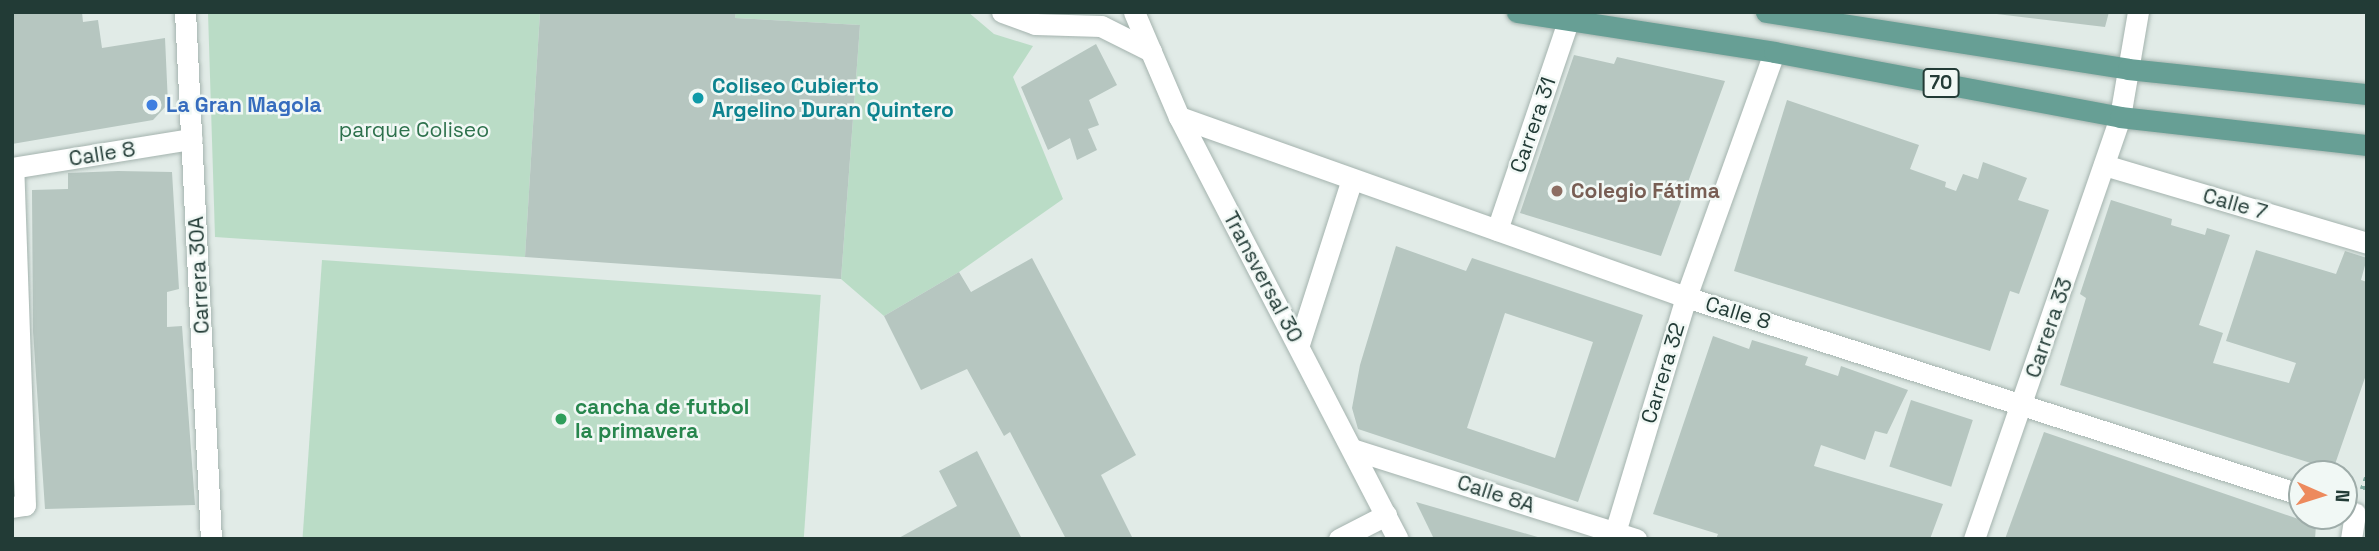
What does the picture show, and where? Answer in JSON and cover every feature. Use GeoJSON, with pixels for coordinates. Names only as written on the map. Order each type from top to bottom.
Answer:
{"type":"FeatureCollection","features":[{"type":"Feature","properties":{"kind":"main road","name":"70"},"geometry":{"type":"LineString","coordinates":[[1517,12],[1774,52],[2120,117],[2367,145]]}},
{"type":"Feature","properties":{"kind":"main road","name":"70"},"geometry":{"type":"LineString","coordinates":[[1766,12],[2128,69],[2367,94]]}},
{"type":"Feature","properties":{"kind":"street","name":"Carrera 30A"},"geometry":{"type":"LineString","coordinates":[[185,12],[211,539]]}},
{"type":"Feature","properties":{"kind":"street"},"geometry":{"type":"LineString","coordinates":[[1002,12],[1035,24],[1072,18],[1101,26],[1151,51]]}},
{"type":"Feature","properties":{"kind":"street","name":"Transversal 30"},"geometry":{"type":"LineString","coordinates":[[1135,12],[1179,117],[1355,450],[1398,539]]}},
{"type":"Feature","properties":{"kind":"street","name":"Carrera 33"},"geometry":{"type":"LineString","coordinates":[[1974,539],[2024,402],[2120,117],[2138,12]]}},
{"type":"Feature","properties":{"kind":"street","name":"Carrera 31"},"geometry":{"type":"LineString","coordinates":[[1497,230],[1568,21]]}},
{"type":"Feature","properties":{"kind":"street","name":"Carrera 32"},"geometry":{"type":"LineString","coordinates":[[1614,536],[1686,297],[1774,52]]}},
{"type":"Feature","properties":{"kind":"street","name":"Calle 8"},"geometry":{"type":"LineString","coordinates":[[1179,117],[1686,297],[2024,402],[2288,490]]}},
{"type":"Feature","properties":{"kind":"street","name":"Calle 8"},"geometry":{"type":"LineString","coordinates":[[12,168],[192,139]]}},
{"type":"Feature","properties":{"kind":"street","name":"Calle 7"},"geometry":{"type":"LineString","coordinates":[[2104,165],[2367,243]]}},
{"type":"Feature","properties":{"kind":"street"},"geometry":{"type":"LineString","coordinates":[[12,168],[18,506]]}},
{"type":"Feature","properties":{"kind":"street"},"geometry":{"type":"LineString","coordinates":[[1299,344],[1352,179]]}},
{"type":"Feature","properties":{"kind":"street","name":"Calle 8A"},"geometry":{"type":"LineString","coordinates":[[1355,450],[1614,536],[1636,539]]}},
{"type":"Feature","properties":{"kind":"street"},"geometry":{"type":"LineString","coordinates":[[1339,539],[1386,515]]}},
{"type":"Feature","properties":{"kind":"green space","name":"parque Coliseo"},"geometry":{"type":"Polygon","coordinates":[[[208,12],[540,12],[525,257],[215,237],[208,12]]]}},
{"type":"Feature","properties":{"kind":"green space"},"geometry":{"type":"Polygon","coordinates":[[[736,12],[968,12],[994,34],[1033,46],[1013,77],[1063,199],[959,272],[884,316],[841,279],[860,25],[735,18],[736,12]]]}},
{"type":"Feature","properties":{"kind":"green space","name":"cancha de futbol la primavera"},"geometry":{"type":"Polygon","coordinates":[[[322,260],[821,295],[804,539],[302,539],[322,260]]]}},
{"type":"Feature","properties":{"kind":"building"},"geometry":{"type":"Polygon","coordinates":[[[12,12],[82,12],[83,22],[98,20],[102,48],[165,38],[168,104],[153,120],[12,144],[12,12]]]}},
{"type":"Feature","properties":{"kind":"building"},"geometry":{"type":"Polygon","coordinates":[[[540,12],[736,12],[735,18],[860,25],[841,279],[525,257],[540,12]]]}},
{"type":"Feature","properties":{"kind":"building"},"geometry":{"type":"Polygon","coordinates":[[[1980,12],[2109,12],[2105,27],[1980,12]]]}},
{"type":"Feature","properties":{"kind":"building"},"geometry":{"type":"Polygon","coordinates":[[[1096,44],[1117,85],[1089,100],[1099,125],[1088,129],[1097,150],[1077,160],[1070,138],[1048,150],[1021,87],[1096,44]]]}},
{"type":"Feature","properties":{"kind":"building"},"geometry":{"type":"Polygon","coordinates":[[[1574,55],[1614,64],[1617,57],[1725,81],[1661,256],[1520,213],[1574,55]]]}},
{"type":"Feature","properties":{"kind":"building"},"geometry":{"type":"Polygon","coordinates":[[[1787,100],[1919,145],[1910,169],[1946,182],[1945,187],[1956,191],[1963,174],[1978,179],[1983,162],[2027,178],[2018,200],[2049,210],[2019,294],[2010,291],[1990,351],[1734,271],[1787,100]]]}},
{"type":"Feature","properties":{"kind":"building"},"geometry":{"type":"Polygon","coordinates":[[[172,172],[179,289],[167,292],[167,327],[182,326],[195,505],[45,509],[33,331],[32,190],[68,189],[68,173],[172,172]]]}},
{"type":"Feature","properties":{"kind":"building"},"geometry":{"type":"Polygon","coordinates":[[[2111,200],[2172,219],[2171,225],[2205,235],[2207,228],[2230,235],[2199,325],[2223,333],[2213,363],[2289,383],[2296,363],[2226,341],[2256,250],[2336,274],[2345,251],[2367,258],[2361,280],[2367,282],[2367,372],[2336,460],[2301,460],[2060,385],[2086,298],[2080,294],[2111,200]]]}},
{"type":"Feature","properties":{"kind":"building"},"geometry":{"type":"Polygon","coordinates":[[[1396,246],[1466,271],[1472,258],[1643,315],[1578,502],[1358,429],[1352,408],[1360,365],[1396,246]],[[1505,313],[1467,428],[1555,458],[1593,342],[1505,313]]]}},
{"type":"Feature","properties":{"kind":"building"},"geometry":{"type":"Polygon","coordinates":[[[1032,258],[1136,455],[1101,475],[1133,539],[1066,539],[1010,432],[1004,436],[967,369],[921,390],[884,316],[959,272],[971,292],[1032,258]]]}},
{"type":"Feature","properties":{"kind":"building"},"geometry":{"type":"Polygon","coordinates":[[[1713,336],[1749,349],[1752,340],[1808,357],[1805,365],[1838,376],[1841,366],[1908,390],[1887,434],[1875,431],[1865,460],[1821,445],[1814,466],[1943,504],[1930,539],[1716,539],[1718,534],[1653,514],[1713,336]]]}},
{"type":"Feature","properties":{"kind":"building"},"geometry":{"type":"Polygon","coordinates":[[[1911,400],[1973,420],[1951,487],[1889,467],[1911,400]]]}},
{"type":"Feature","properties":{"kind":"building"},"geometry":{"type":"Polygon","coordinates":[[[2044,432],[2288,515],[2288,530],[2316,530],[2315,539],[2005,539],[2044,432]]]}},
{"type":"Feature","properties":{"kind":"building"},"geometry":{"type":"Polygon","coordinates":[[[977,451],[1022,539],[897,539],[957,506],[939,471],[977,451]]]}},
{"type":"Feature","properties":{"kind":"building"},"geometry":{"type":"Polygon","coordinates":[[[1416,502],[1541,538],[1541,539],[1434,539],[1416,502]]]}},
{"type":"Feature","properties":{"kind":"place","name":"Coliseo Cubierto Argelino Duran Quintero"},"geometry":{"type":"Point","coordinates":[698,98]}},
{"type":"Feature","properties":{"kind":"place","name":"La Gran Magola"},"geometry":{"type":"Point","coordinates":[152,105]}},
{"type":"Feature","properties":{"kind":"place","name":"Colegio Fátima"},"geometry":{"type":"Point","coordinates":[1557,191]}},
{"type":"Feature","properties":{"kind":"place","name":"cancha de futbol la primavera"},"geometry":{"type":"Point","coordinates":[561,419]}}]}
